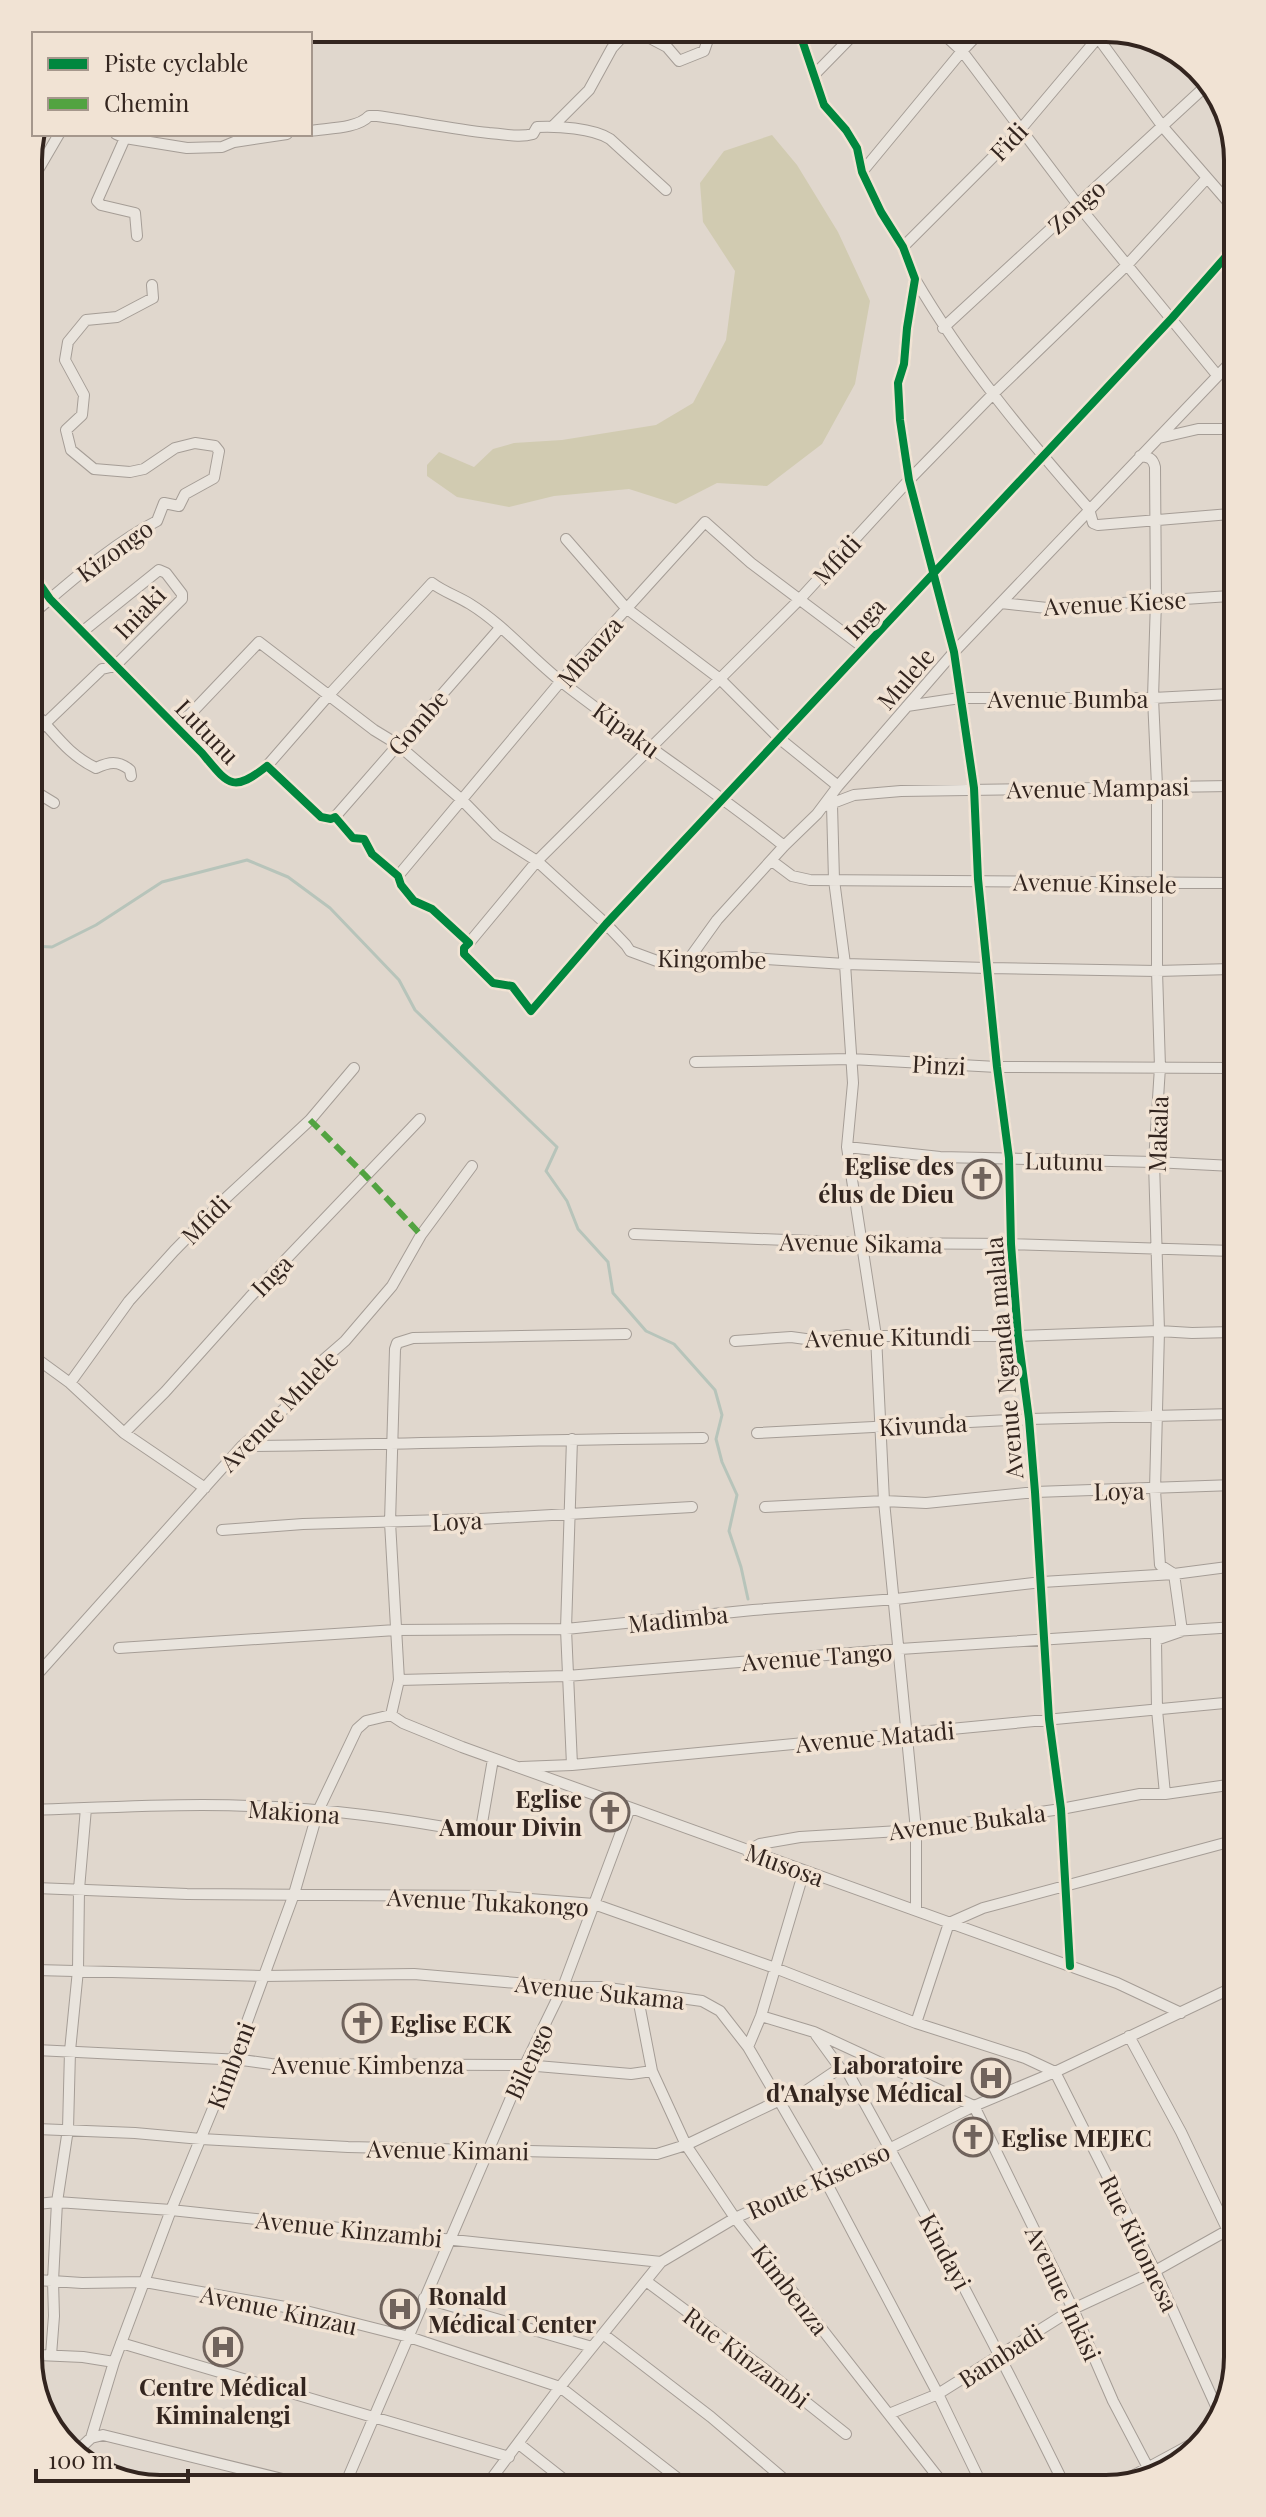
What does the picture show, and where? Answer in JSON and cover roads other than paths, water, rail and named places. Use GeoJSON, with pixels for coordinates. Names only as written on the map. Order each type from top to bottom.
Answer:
{"type":"FeatureCollection","features":[{"type":"Feature","properties":{"kind":"street"},"geometry":{"type":"LineString","coordinates":[[553,126],[589,90],[618,42]]}},
{"type":"Feature","properties":{"kind":"street"},"geometry":{"type":"LineString","coordinates":[[660,42],[679,61],[704,51],[707,42]]}},
{"type":"Feature","properties":{"kind":"street"},"geometry":{"type":"LineString","coordinates":[[803,42],[824,105],[857,148],[862,172],[881,212],[903,247],[915,279],[943,328],[992,395],[1089,509],[1093,523],[1224,515]]}},
{"type":"Feature","properties":{"kind":"street"},"geometry":{"type":"LineString","coordinates":[[815,74],[846,42]]}},
{"type":"Feature","properties":{"kind":"street"},"geometry":{"type":"LineString","coordinates":[[952,42],[1078,205],[1217,375]]}},
{"type":"Feature","properties":{"kind":"street"},"geometry":{"type":"LineString","coordinates":[[862,172],[971,42]]}},
{"type":"Feature","properties":{"kind":"street","name":"Fidi"},"geometry":{"type":"LineString","coordinates":[[903,247],[1020,130],[1089,42]]}},
{"type":"Feature","properties":{"kind":"street"},"geometry":{"type":"LineString","coordinates":[[1105,42],[1163,127],[1224,197]]}},
{"type":"Feature","properties":{"kind":"street","name":"Zongo"},"geometry":{"type":"LineString","coordinates":[[943,328],[1201,90]]}},
{"type":"Feature","properties":{"kind":"street"},"geometry":{"type":"LineString","coordinates":[[312,131],[337,129],[364,121],[369,116],[458,130],[525,136],[533,134],[537,127],[553,126],[605,135],[666,190]]}},
{"type":"Feature","properties":{"kind":"street"},"geometry":{"type":"LineString","coordinates":[[42,163],[58,136]]}},
{"type":"Feature","properties":{"kind":"street"},"geometry":{"type":"LineString","coordinates":[[137,236],[135,213],[101,205],[97,201],[120,136],[187,148],[222,147],[234,138],[260,136]]}},
{"type":"Feature","properties":{"kind":"street","name":"Mfidi"},"geometry":{"type":"LineString","coordinates":[[469,943],[537,861],[799,600],[909,480],[1128,264],[1207,178]]}},
{"type":"Feature","properties":{"kind":"street","name":"Inga"},"geometry":{"type":"LineString","coordinates":[[531,1011],[606,924],[1224,259]]}},
{"type":"Feature","properties":{"kind":"street","name":"Avenue Nganda malala"},"geometry":{"type":"LineString","coordinates":[[915,279],[904,364],[898,383],[901,432],[909,480],[954,652],[974,788],[978,879],[1009,1158],[1011,1244],[1035,1492],[1049,1719],[1061,1809],[1070,1966]]}},
{"type":"Feature","properties":{"kind":"street","name":"Kizongo"},"geometry":{"type":"LineString","coordinates":[[50,599],[137,531],[157,521],[164,503],[179,506],[185,494],[214,478],[219,451],[215,446],[195,443],[175,448],[144,469],[130,472],[94,469],[71,450],[66,430],[82,415],[84,395],[65,360],[68,342],[86,320],[117,317],[153,298],[152,285]]}},
{"type":"Feature","properties":{"kind":"street","name":"Mulele"},"geometry":{"type":"LineString","coordinates":[[689,959],[717,920],[784,846],[828,806],[838,786],[954,652],[1224,369]]}},
{"type":"Feature","properties":{"kind":"street"},"geometry":{"type":"LineString","coordinates":[[1157,439],[1198,429],[1224,429]]}},
{"type":"Feature","properties":{"kind":"street","name":"Makala"},"geometry":{"type":"LineString","coordinates":[[1140,456],[1154,461],[1155,521],[1153,698],[1160,1067],[1154,1162],[1159,1331],[1155,1490],[1160,1565],[1174,1574],[1182,1631]]}},
{"type":"Feature","properties":{"kind":"street","name":"Mbanza"},"geometry":{"type":"LineString","coordinates":[[398,876],[561,681],[705,522],[799,600]]}},
{"type":"Feature","properties":{"kind":"street"},"geometry":{"type":"LineString","coordinates":[[566,539],[626,608],[720,679],[780,739],[838,786]]}},
{"type":"Feature","properties":{"kind":"street","name":"Iniaki"},"geometry":{"type":"LineString","coordinates":[[42,725],[102,669],[115,666],[183,597],[163,570],[155,572],[82,632]]}},
{"type":"Feature","properties":{"kind":"street","name":"Kipaku"},"geometry":{"type":"LineString","coordinates":[[328,696],[432,583],[470,604],[561,681],[784,846]]}},
{"type":"Feature","properties":{"kind":"street","name":"Lutunu"},"geometry":{"type":"LineString","coordinates":[[42,587],[229,782],[244,782],[267,766],[321,817],[335,817],[353,838],[364,839],[372,854],[398,876],[414,901],[432,909],[469,943],[464,948],[464,954],[493,983],[512,986],[531,1011]]}},
{"type":"Feature","properties":{"kind":"street","name":"Avenue Kiese"},"geometry":{"type":"LineString","coordinates":[[1001,603],[1047,608],[1224,596]]}},
{"type":"Feature","properties":{"kind":"street"},"geometry":{"type":"LineString","coordinates":[[42,606],[50,599]]}},
{"type":"Feature","properties":{"kind":"street"},"geometry":{"type":"LineString","coordinates":[[799,600],[864,648]]}},
{"type":"Feature","properties":{"kind":"street","name":"Gombe"},"geometry":{"type":"LineString","coordinates":[[335,817],[500,628]]}},
{"type":"Feature","properties":{"kind":"street","name":"Kingombe"},"geometry":{"type":"LineString","coordinates":[[177,728],[259,642],[328,696],[397,744],[462,800],[496,835],[537,861],[606,924],[630,951],[657,961],[736,957],[987,968],[1224,969]]}},
{"type":"Feature","properties":{"kind":"street","name":"Avenue Bumba"},"geometry":{"type":"LineString","coordinates":[[907,706],[960,698],[1153,698],[1224,694]]}},
{"type":"Feature","properties":{"kind":"street"},"geometry":{"type":"LineString","coordinates":[[267,766],[328,696]]}},
{"type":"Feature","properties":{"kind":"street"},"geometry":{"type":"LineString","coordinates":[[42,719],[56,739],[82,761],[96,768],[117,762],[130,770],[131,776]]}},
{"type":"Feature","properties":{"kind":"street","name":"Avenue Mampasi"},"geometry":{"type":"LineString","coordinates":[[828,806],[854,795],[870,793],[974,788],[1224,786]]}},
{"type":"Feature","properties":{"kind":"street"},"geometry":{"type":"LineString","coordinates":[[42,796],[54,803]]}},
{"type":"Feature","properties":{"kind":"street"},"geometry":{"type":"LineString","coordinates":[[828,806],[845,964],[851,1059],[852,1095],[847,1147],[876,1336],[884,1501],[896,1599],[916,1830],[916,1910]]}},
{"type":"Feature","properties":{"kind":"street","name":"Avenue Kinsele"},"geometry":{"type":"LineString","coordinates":[[772,861],[796,877],[834,880],[1224,883]]}},
{"type":"Feature","properties":{"kind":"street","name":"Pinzi"},"geometry":{"type":"LineString","coordinates":[[695,1062],[851,1059],[997,1067],[1224,1068]]}},
{"type":"Feature","properties":{"kind":"street","name":"Mfidi"},"geometry":{"type":"LineString","coordinates":[[70,1383],[129,1301],[174,1251],[310,1120],[354,1068]]}},
{"type":"Feature","properties":{"kind":"street","name":"Inga"},"geometry":{"type":"LineString","coordinates":[[124,1433],[420,1119]]}},
{"type":"Feature","properties":{"kind":"street","name":"Lutunu"},"geometry":{"type":"LineString","coordinates":[[847,1147],[940,1157],[1224,1166]]}},
{"type":"Feature","properties":{"kind":"street","name":"Avenue Mulele"},"geometry":{"type":"LineString","coordinates":[[42,1669],[242,1446],[299,1396],[322,1361],[352,1334],[392,1286],[421,1235],[472,1166]]}},
{"type":"Feature","properties":{"kind":"street","name":"Avenue Sikama"},"geometry":{"type":"LineString","coordinates":[[634,1234],[862,1243],[1224,1251]]}},
{"type":"Feature","properties":{"kind":"street","name":"Avenue Kitundi"},"geometry":{"type":"LineString","coordinates":[[735,1341],[791,1337],[813,1340],[847,1335],[862,1340],[876,1336],[1224,1332]]}},
{"type":"Feature","properties":{"kind":"street"},"geometry":{"type":"LineString","coordinates":[[391,1715],[399,1680],[390,1522],[397,1343],[413,1338],[626,1334]]}},
{"type":"Feature","properties":{"kind":"street"},"geometry":{"type":"LineString","coordinates":[[42,1363],[70,1383],[124,1433],[205,1488]]}},
{"type":"Feature","properties":{"kind":"street","name":"Kivunda"},"geometry":{"type":"LineString","coordinates":[[757,1433],[1029,1419],[1224,1414]]}},
{"type":"Feature","properties":{"kind":"street"},"geometry":{"type":"LineString","coordinates":[[242,1446],[703,1438]]}},
{"type":"Feature","properties":{"kind":"street"},"geometry":{"type":"LineString","coordinates":[[572,1439],[566,1629],[572,1765]]}},
{"type":"Feature","properties":{"kind":"street","name":"Loya"},"geometry":{"type":"LineString","coordinates":[[765,1507],[884,1501],[926,1503],[1035,1492],[1224,1486]]}},
{"type":"Feature","properties":{"kind":"street","name":"Loya"},"geometry":{"type":"LineString","coordinates":[[222,1530],[692,1507]]}},
{"type":"Feature","properties":{"kind":"street","name":"Madimba"},"geometry":{"type":"LineString","coordinates":[[119,1648],[396,1630],[566,1629],[896,1599],[1042,1582],[1174,1574],[1224,1567]]}},
{"type":"Feature","properties":{"kind":"street","name":"Avenue Tango"},"geometry":{"type":"LineString","coordinates":[[399,1680],[567,1676],[900,1649],[1224,1628]]}},
{"type":"Feature","properties":{"kind":"street"},"geometry":{"type":"LineString","coordinates":[[1165,1794],[1157,1710],[1156,1640],[1182,1631]]}},
{"type":"Feature","properties":{"kind":"street","name":"Avenue Matadi"},"geometry":{"type":"LineString","coordinates":[[515,1767],[572,1765],[1224,1703]]}},
{"type":"Feature","properties":{"kind":"street","name":"Musosa"},"geometry":{"type":"LineString","coordinates":[[391,1715],[403,1723],[493,1759],[1117,1983],[1181,2013]]}},
{"type":"Feature","properties":{"kind":"street","name":"Kimbeni"},"geometry":{"type":"LineString","coordinates":[[91,2438],[121,2343],[171,2210],[233,2060],[294,1894],[318,1811],[357,1729],[366,1721],[391,1715]]}},
{"type":"Feature","properties":{"kind":"street","name":"Makiona"},"geometry":{"type":"LineString","coordinates":[[42,1810],[204,1805],[318,1811],[471,1832],[482,1823],[493,1759]]}},
{"type":"Feature","properties":{"kind":"street","name":"Avenue Bukala"},"geometry":{"type":"LineString","coordinates":[[747,1851],[760,1844],[800,1837],[916,1830],[1140,1794],[1165,1794],[1224,1786]]}},
{"type":"Feature","properties":{"kind":"street"},"geometry":{"type":"LineString","coordinates":[[51,2355],[57,2202],[68,2129],[70,2051],[78,1970],[79,1889],[86,1808]]}},
{"type":"Feature","properties":{"kind":"street","name":"Bilengo"},"geometry":{"type":"LineString","coordinates":[[349,2475],[525,2065],[563,1987],[630,1808]]}},
{"type":"Feature","properties":{"kind":"street"},"geometry":{"type":"LineString","coordinates":[[916,2023],[949,1923],[983,1908],[1224,1843]]}},
{"type":"Feature","properties":{"kind":"street"},"geometry":{"type":"LineString","coordinates":[[748,2047],[761,2016],[804,1871]]}},
{"type":"Feature","properties":{"kind":"street","name":"Avenue Tukakongo"},"geometry":{"type":"LineString","coordinates":[[42,1888],[187,1894],[492,1896],[594,1904],[775,1968],[916,2023],[1025,2058],[1055,2072]]}},
{"type":"Feature","properties":{"kind":"street","name":"Avenue Sukama"},"geometry":{"type":"LineString","coordinates":[[42,1970],[263,1976],[414,1974],[563,1987],[601,1987],[702,2001],[720,2011],[748,2047],[824,2178],[978,2475]]}},
{"type":"Feature","properties":{"kind":"street","name":"Route Kisenso"},"geometry":{"type":"LineString","coordinates":[[495,2475],[560,2387],[661,2262],[735,2218],[1224,1992]]}},
{"type":"Feature","properties":{"kind":"street","name":"Kimbenza"},"geometry":{"type":"LineString","coordinates":[[637,1993],[652,2071],[686,2145],[735,2218],[936,2475]]}},
{"type":"Feature","properties":{"kind":"street"},"geometry":{"type":"LineString","coordinates":[[761,2016],[814,2032],[974,2106]]}},
{"type":"Feature","properties":{"kind":"street","name":"Kindayi"},"geometry":{"type":"LineString","coordinates":[[814,2032],[840,2068],[847,2071],[891,2148],[1001,2355],[1060,2475]]}},
{"type":"Feature","properties":{"kind":"street"},"geometry":{"type":"LineString","coordinates":[[1129,2036],[1224,2213]]}},
{"type":"Feature","properties":{"kind":"street","name":"Avenue Kimbenza"},"geometry":{"type":"LineString","coordinates":[[42,2050],[271,2064],[525,2065],[631,2074],[652,2071]]}},
{"type":"Feature","properties":{"kind":"street","name":"Avenue Kimani"},"geometry":{"type":"LineString","coordinates":[[42,2129],[348,2147],[657,2154],[686,2145],[778,2101],[803,2093],[840,2068]]}},
{"type":"Feature","properties":{"kind":"street","name":"Rue Kitomesa"},"geometry":{"type":"LineString","coordinates":[[1055,2072],[1155,2271],[1214,2403]]}},
{"type":"Feature","properties":{"kind":"street","name":"Avenue Inkisi"},"geometry":{"type":"LineString","coordinates":[[974,2106],[1073,2309],[1113,2401],[1147,2467]]}},
{"type":"Feature","properties":{"kind":"street","name":"Avenue Kinzambi"},"geometry":{"type":"LineString","coordinates":[[42,2204],[171,2210],[661,2262]]}},
{"type":"Feature","properties":{"kind":"street","name":"Bambadi"},"geometry":{"type":"LineString","coordinates":[[889,2414],[938,2394],[1073,2309],[1155,2271],[1224,2232]]}},
{"type":"Feature","properties":{"kind":"street","name":"Avenue Kinzau"},"geometry":{"type":"LineString","coordinates":[[42,2280],[145,2282],[302,2310],[409,2337],[560,2387],[673,2475]]}},
{"type":"Feature","properties":{"kind":"street","name":"Rue Kinzambi"},"geometry":{"type":"LineString","coordinates":[[646,2281],[846,2434]]}},
{"type":"Feature","properties":{"kind":"street"},"geometry":{"type":"LineString","coordinates":[[424,2298],[592,2347]]}},
{"type":"Feature","properties":{"kind":"street"},"geometry":{"type":"LineString","coordinates":[[603,2334],[711,2417],[779,2475]]}},
{"type":"Feature","properties":{"kind":"street"},"geometry":{"type":"LineString","coordinates":[[121,2343],[509,2457]]}},
{"type":"Feature","properties":{"kind":"street"},"geometry":{"type":"LineString","coordinates":[[42,2355],[114,2362]]}},
{"type":"Feature","properties":{"kind":"street"},"geometry":{"type":"LineString","coordinates":[[83,2445],[91,2438],[103,2435],[266,2475]]}},
{"type":"Feature","properties":{"kind":"street"},"geometry":{"type":"LineString","coordinates":[[519,2444],[558,2475]]}},
{"type":"Feature","properties":{"kind":"waterway"},"geometry":{"type":"LineString","coordinates":[[42,946],[52,947],[96,925],[162,882],[247,860],[288,877],[330,908],[399,980],[415,1010],[557,1147],[546,1171],[567,1201],[578,1229],[608,1262],[613,1293],[646,1331],[674,1344],[715,1390],[722,1415],[716,1439],[722,1462],[737,1495],[729,1531],[748,1599]]}},
{"type":"Feature","properties":{"kind":"place","name":"Eglise des élus de Dieu"},"geometry":{"type":"Point","coordinates":[982,1179]}},
{"type":"Feature","properties":{"kind":"place","name":"Eglise Amour Divin"},"geometry":{"type":"Point","coordinates":[610,1812]}},
{"type":"Feature","properties":{"kind":"place","name":"Eglise ECK"},"geometry":{"type":"Point","coordinates":[362,2023]}},
{"type":"Feature","properties":{"kind":"place","name":"Laboratoire d'Analyse Médical"},"geometry":{"type":"Point","coordinates":[991,2078]}},
{"type":"Feature","properties":{"kind":"place","name":"Eglise MEJEC"},"geometry":{"type":"Point","coordinates":[973,2137]}},
{"type":"Feature","properties":{"kind":"place","name":"Ronald Médical Center"},"geometry":{"type":"Point","coordinates":[400,2309]}},
{"type":"Feature","properties":{"kind":"place","name":"Centre Médical Kiminalengi"},"geometry":{"type":"Point","coordinates":[223,2347]}}]}
